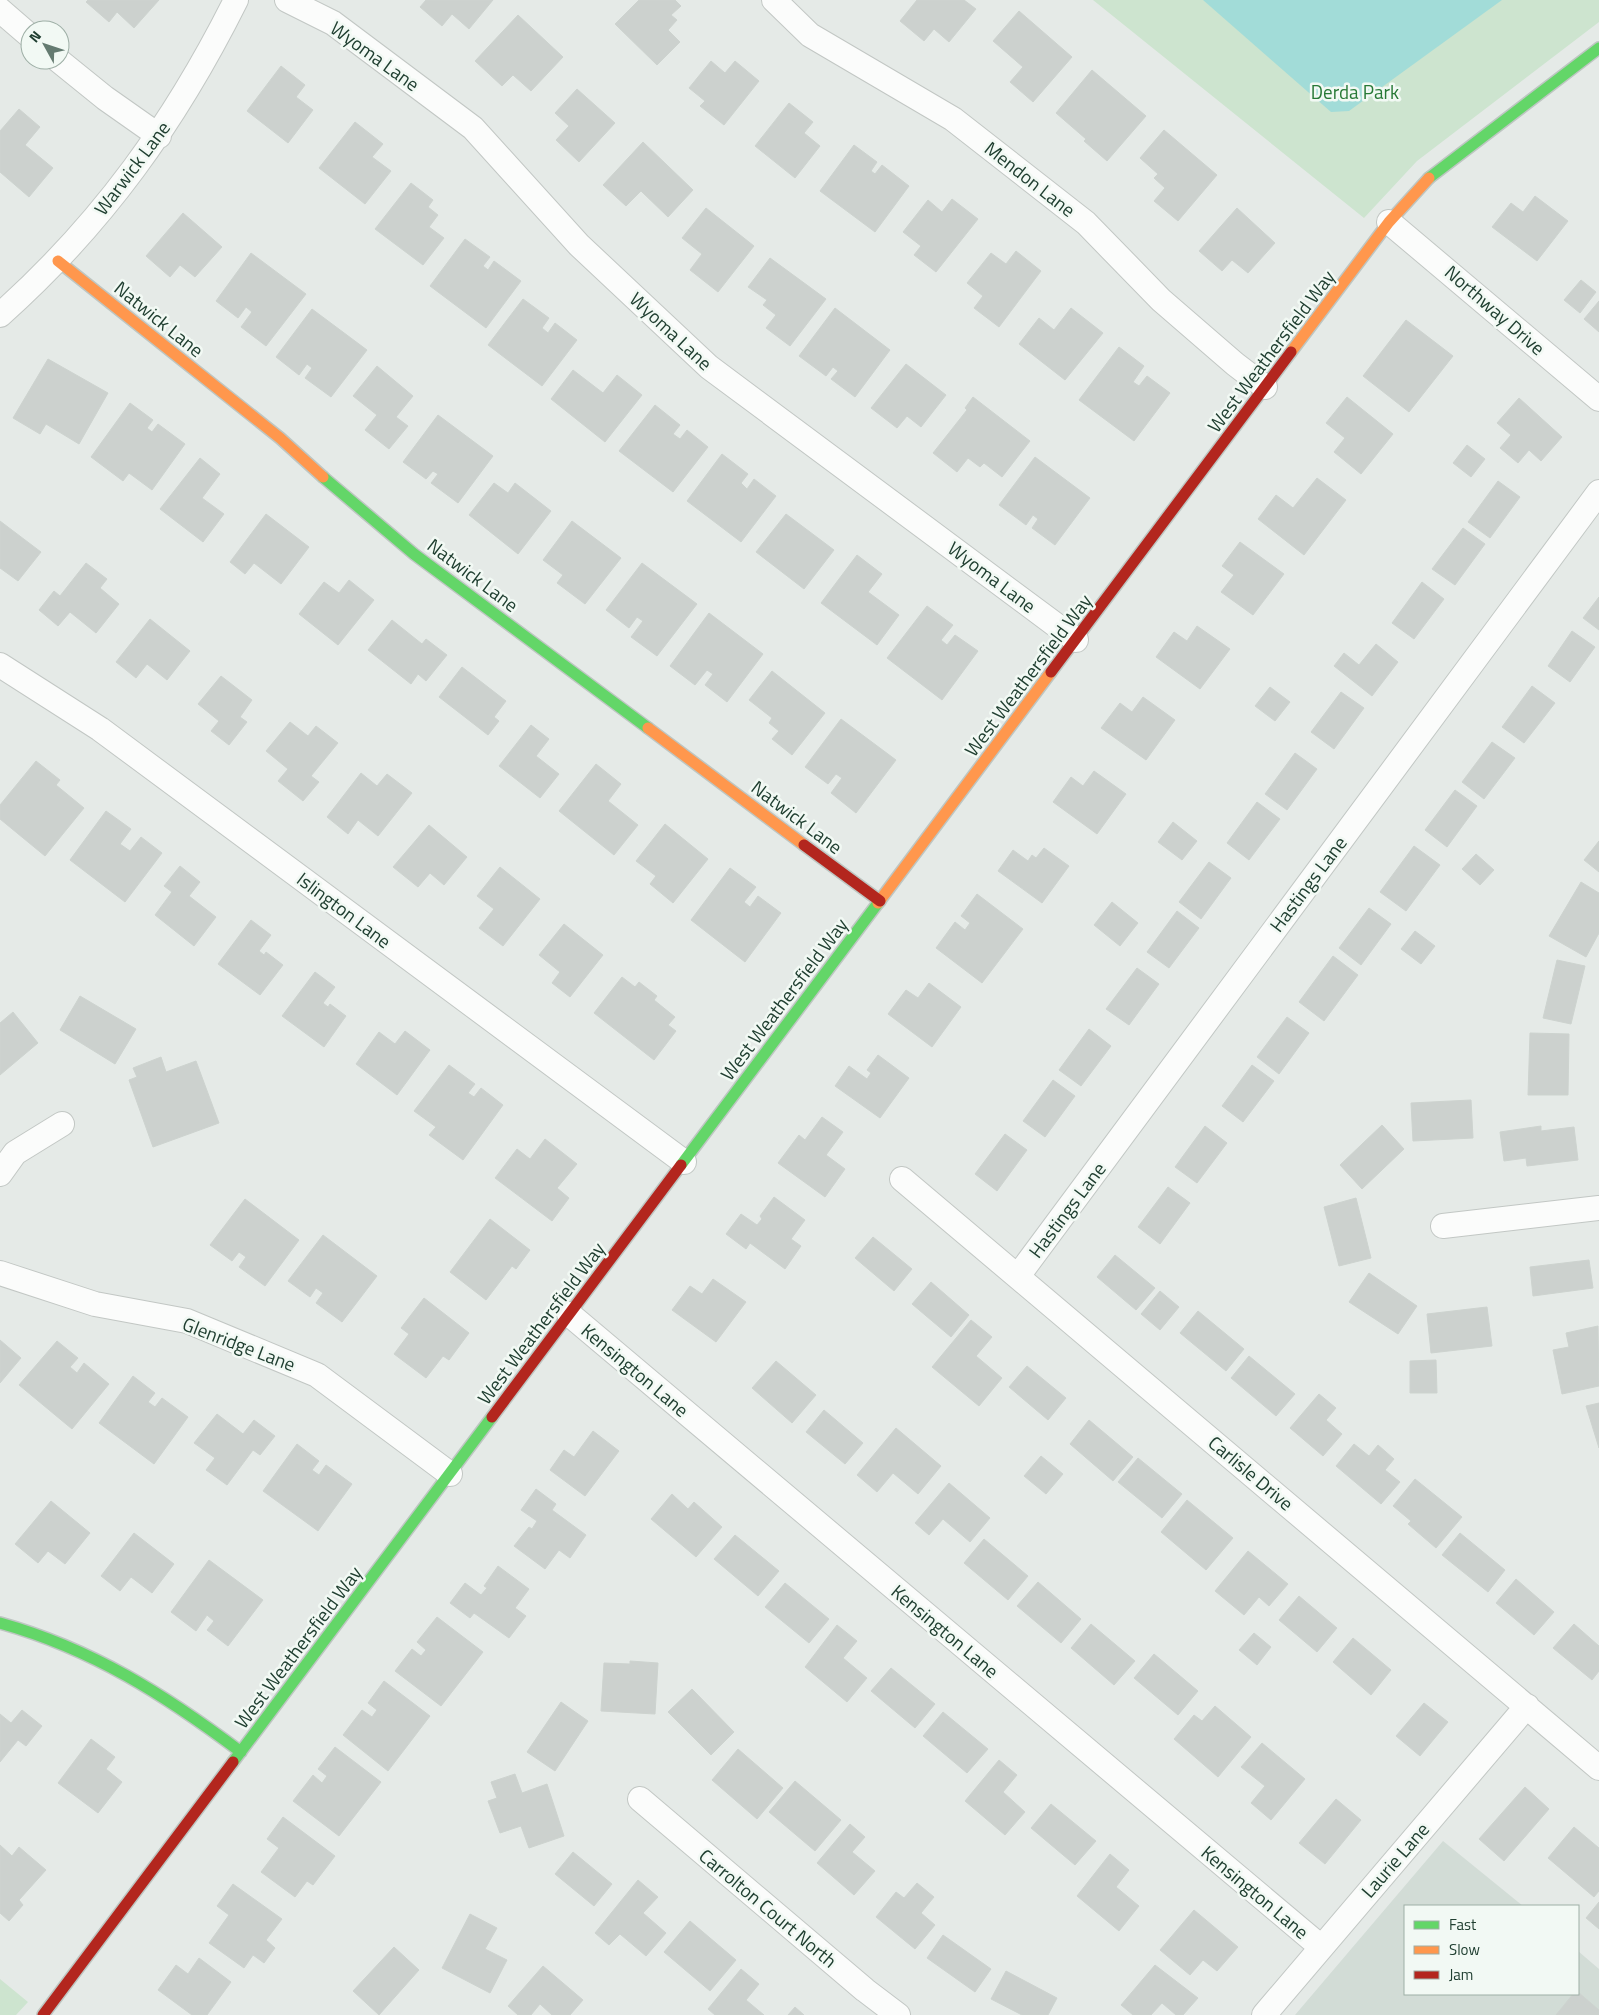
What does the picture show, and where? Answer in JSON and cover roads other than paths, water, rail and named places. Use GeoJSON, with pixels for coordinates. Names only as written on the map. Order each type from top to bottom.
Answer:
{"type":"FeatureCollection","features":[{"type":"Feature","properties":{"kind":"street","name":"Warwick Lane"},"geometry":{"type":"LineString","coordinates":[[0,315],[58,261],[126,181],[159,136],[218,35],[236,0]]}},
{"type":"Feature","properties":{"kind":"street","name":"Wyoma Lane"},"geometry":{"type":"LineString","coordinates":[[287,0],[333,23],[473,128],[578,246],[709,367],[1076,640]]}},
{"type":"Feature","properties":{"kind":"street","name":"Mendon Lane"},"geometry":{"type":"LineString","coordinates":[[774,0],[810,36],[953,118],[1086,223],[1161,300],[1235,364],[1265,387]]}},
{"type":"Feature","properties":{"kind":"street"},"geometry":{"type":"LineString","coordinates":[[0,10],[20,27]]}},
{"type":"Feature","properties":{"kind":"street","name":"West Weathersfield Way"},"geometry":{"type":"LineString","coordinates":[[43,2015],[1390,222],[1426,181],[1444,165],[1599,48]]}},
{"type":"Feature","properties":{"kind":"street"},"geometry":{"type":"LineString","coordinates":[[70,70],[105,98],[159,136]]}},
{"type":"Feature","properties":{"kind":"street","name":"Northway Drive"},"geometry":{"type":"LineString","coordinates":[[1390,222],[1599,400]]}},
{"type":"Feature","properties":{"kind":"street","name":"Natwick Lane"},"geometry":{"type":"LineString","coordinates":[[58,261],[280,438],[362,512],[414,554],[880,901]]}},
{"type":"Feature","properties":{"kind":"street","name":"Hastings Lane"},"geometry":{"type":"LineString","coordinates":[[1018,1276],[1599,492]]}},
{"type":"Feature","properties":{"kind":"street","name":"Islington Lane"},"geometry":{"type":"LineString","coordinates":[[0,665],[100,729],[684,1162]]}},
{"type":"Feature","properties":{"kind":"street"},"geometry":{"type":"LineString","coordinates":[[0,1174],[15,1153],[62,1124]]}},
{"type":"Feature","properties":{"kind":"street","name":"Carlisle Drive"},"geometry":{"type":"LineString","coordinates":[[902,1179],[1599,1768]]}},
{"type":"Feature","properties":{"kind":"street"},"geometry":{"type":"LineString","coordinates":[[1443,1226],[1599,1208]]}},
{"type":"Feature","properties":{"kind":"street","name":"Glenridge Lane"},"geometry":{"type":"LineString","coordinates":[[0,1272],[95,1304],[187,1321],[317,1375],[450,1474]]}},
{"type":"Feature","properties":{"kind":"street","name":"Kensington Lane"},"geometry":{"type":"LineString","coordinates":[[570,1314],[1321,1947]]}},
{"type":"Feature","properties":{"kind":"street"},"geometry":{"type":"LineString","coordinates":[[0,1624],[85,1651],[163,1695],[241,1752]]}},
{"type":"Feature","properties":{"kind":"street","name":"Laurie Lane"},"geometry":{"type":"LineString","coordinates":[[1264,2015],[1526,1706]]}},
{"type":"Feature","properties":{"kind":"street","name":"Carrolton Court North"},"geometry":{"type":"LineString","coordinates":[[640,1800],[865,1990],[898,2015]]}},
{"type":"Feature","properties":{"kind":"water"},"geometry":{"type":"Polygon","coordinates":[[[1203,0],[1502,0],[1349,111],[1331,112],[1203,0]]]}},
{"type":"Feature","properties":{"kind":"park label","name":"Derda Park"},"geometry":{"type":"Point","coordinates":[1355,92]}}]}
